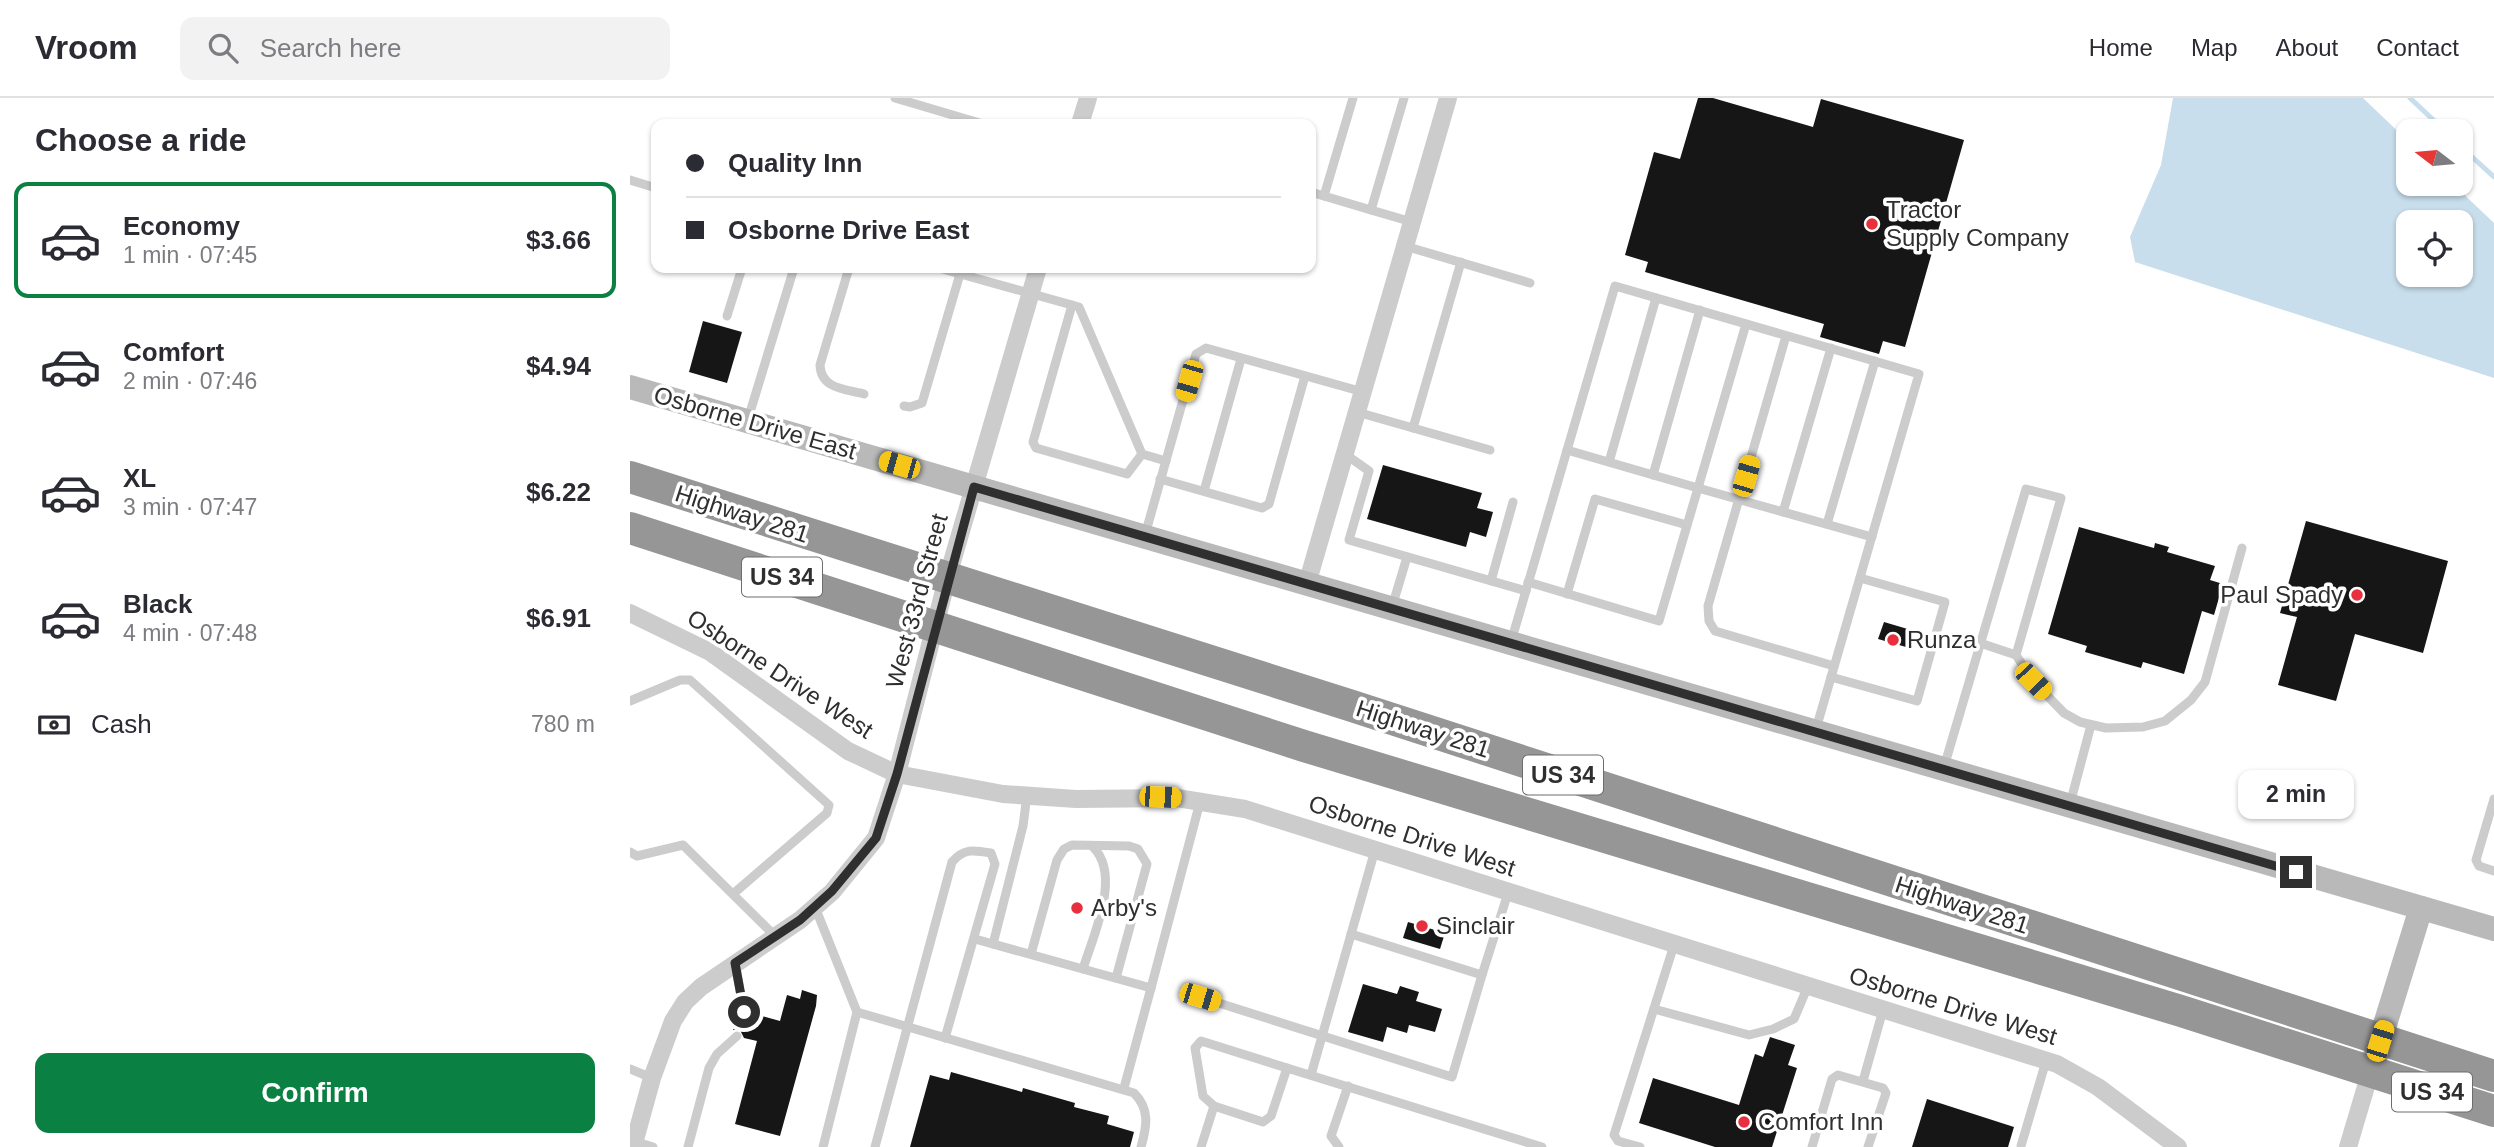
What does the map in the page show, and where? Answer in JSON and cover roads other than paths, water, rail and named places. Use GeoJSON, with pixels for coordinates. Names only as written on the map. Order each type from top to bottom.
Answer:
{"type":"FeatureCollection","features":[{"type":"Feature","properties":{"kind":"highway","name":"Highway 281"},"geometry":{"type":"LineString","coordinates":[[630,477],[1362,709],[2494,1076]]}},
{"type":"Feature","properties":{"kind":"highway","name":"Highway 281"},"geometry":{"type":"LineString","coordinates":[[630,528],[1304,746],[2181,1011],[2494,1111]]}},
{"type":"Feature","properties":{"kind":"street"},"geometry":{"type":"LineString","coordinates":[[1082,119],[1088,98]]}},
{"type":"Feature","properties":{"kind":"street"},"geometry":{"type":"LineString","coordinates":[[1307,584],[1448,98]]}},
{"type":"Feature","properties":{"kind":"street","name":"West 33rd Street"},"geometry":{"type":"LineString","coordinates":[[633,1144],[652,1078],[673,1021],[685,1002],[815,907],[832,891],[876,838],[897,774],[947,579],[1037,273]]}},
{"type":"Feature","properties":{"kind":"street","name":"Osborne Drive East"},"geometry":{"type":"LineString","coordinates":[[630,387],[2494,929]]}},
{"type":"Feature","properties":{"kind":"street","name":"Osborne Drive West"},"geometry":{"type":"LineString","coordinates":[[630,613],[710,652],[848,751],[897,774],[969,789],[1027,795],[1076,799],[1177,798],[1245,809],[2046,1061],[2098,1087],[2178,1147]]}},
{"type":"Feature","properties":{"kind":"street"},"geometry":{"type":"LineString","coordinates":[[2347,1147],[2421,908]]}},
{"type":"Feature","properties":{"kind":"lane"},"geometry":{"type":"LineString","coordinates":[[895,98],[967,119]]}},
{"type":"Feature","properties":{"kind":"lane"},"geometry":{"type":"LineString","coordinates":[[1324,196],[1353,98]]}},
{"type":"Feature","properties":{"kind":"lane"},"geometry":{"type":"LineString","coordinates":[[1371,210],[1404,98]]}},
{"type":"Feature","properties":{"kind":"lane"},"geometry":{"type":"LineString","coordinates":[[630,180],[651,186]]}},
{"type":"Feature","properties":{"kind":"lane"},"geometry":{"type":"LineString","coordinates":[[1316,194],[1412,222]]}},
{"type":"Feature","properties":{"kind":"lane"},"geometry":{"type":"LineString","coordinates":[[1405,246],[1530,282]]}},
{"type":"Feature","properties":{"kind":"lane"},"geometry":{"type":"LineString","coordinates":[[1413,428],[1461,262]]}},
{"type":"Feature","properties":{"kind":"lane"},"geometry":{"type":"LineString","coordinates":[[727,316],[740,273]]}},
{"type":"Feature","properties":{"kind":"lane"},"geometry":{"type":"LineString","coordinates":[[748,421],[792,273]]}},
{"type":"Feature","properties":{"kind":"lane"},"geometry":{"type":"LineString","coordinates":[[848,273],[820,365],[820,376],[827,384],[864,394]]}},
{"type":"Feature","properties":{"kind":"lane"},"geometry":{"type":"LineString","coordinates":[[956,273],[1079,307],[1142,454]]}},
{"type":"Feature","properties":{"kind":"lane"},"geometry":{"type":"LineString","coordinates":[[904,406],[922,403],[960,274]]}},
{"type":"Feature","properties":{"kind":"lane"},"geometry":{"type":"LineString","coordinates":[[1511,643],[1615,286],[1831,348],[1919,374],[1815,732]]}},
{"type":"Feature","properties":{"kind":"lane"},"geometry":{"type":"LineString","coordinates":[[1609,462],[1657,298]]}},
{"type":"Feature","properties":{"kind":"lane"},"geometry":{"type":"LineString","coordinates":[[1072,305],[1033,442],[1037,448],[1128,474],[1142,454]]}},
{"type":"Feature","properties":{"kind":"lane"},"geometry":{"type":"LineString","coordinates":[[1653,475],[1700,310]]}},
{"type":"Feature","properties":{"kind":"lane"},"geometry":{"type":"LineString","coordinates":[[1345,454],[1369,471],[1349,540],[1491,581],[1567,594],[1658,621],[1746,324]]}},
{"type":"Feature","properties":{"kind":"lane"},"geometry":{"type":"LineString","coordinates":[[1786,335],[1708,606],[1709,621],[1715,631],[1834,666]]}},
{"type":"Feature","properties":{"kind":"lane"},"geometry":{"type":"LineString","coordinates":[[1144,536],[1196,354],[1206,348],[1363,392]]}},
{"type":"Feature","properties":{"kind":"lane"},"geometry":{"type":"LineString","coordinates":[[1783,512],[1831,348]]}},
{"type":"Feature","properties":{"kind":"lane"},"geometry":{"type":"LineString","coordinates":[[1204,491],[1241,359]]}},
{"type":"Feature","properties":{"kind":"lane"},"geometry":{"type":"LineString","coordinates":[[1828,524],[1875,361]]}},
{"type":"Feature","properties":{"kind":"lane"},"geometry":{"type":"LineString","coordinates":[[1160,479],[1262,508],[1269,504],[1305,376]]}},
{"type":"Feature","properties":{"kind":"lane"},"geometry":{"type":"LineString","coordinates":[[1357,412],[1490,450]]}},
{"type":"Feature","properties":{"kind":"lane"},"geometry":{"type":"LineString","coordinates":[[1567,450],[1872,537]]}},
{"type":"Feature","properties":{"kind":"lane"},"geometry":{"type":"LineString","coordinates":[[1142,454],[1166,461]]}},
{"type":"Feature","properties":{"kind":"lane"},"geometry":{"type":"LineString","coordinates":[[1943,769],[2026,489],[2061,498],[2016,655]]}},
{"type":"Feature","properties":{"kind":"lane"},"geometry":{"type":"LineString","coordinates":[[1567,594],[1595,499],[1687,525]]}},
{"type":"Feature","properties":{"kind":"lane"},"geometry":{"type":"LineString","coordinates":[[1491,581],[1513,502]]}},
{"type":"Feature","properties":{"kind":"lane"},"geometry":{"type":"LineString","coordinates":[[1980,643],[2016,655],[2033,681],[2064,713],[2091,725],[2106,728],[2143,727],[2165,721],[2191,700],[2205,682],[2213,662],[2242,548]]}},
{"type":"Feature","properties":{"kind":"lane"},"geometry":{"type":"LineString","coordinates":[[1392,608],[1407,557]]}},
{"type":"Feature","properties":{"kind":"lane"},"geometry":{"type":"LineString","coordinates":[[1831,677],[1917,701],[1945,602],[1860,578]]}},
{"type":"Feature","properties":{"kind":"lane"},"geometry":{"type":"LineString","coordinates":[[630,701],[680,680],[690,680],[829,805],[827,813],[733,894]]}},
{"type":"Feature","properties":{"kind":"lane"},"geometry":{"type":"LineString","coordinates":[[2070,806],[2091,725]]}},
{"type":"Feature","properties":{"kind":"lane"},"geometry":{"type":"LineString","coordinates":[[993,944],[1023,826],[1027,795]]}},
{"type":"Feature","properties":{"kind":"lane"},"geometry":{"type":"LineString","coordinates":[[2494,799],[2476,860],[2479,866],[2494,871]]}},
{"type":"Feature","properties":{"kind":"lane"},"geometry":{"type":"LineString","coordinates":[[1124,1088],[1200,802]]}},
{"type":"Feature","properties":{"kind":"lane"},"geometry":{"type":"LineString","coordinates":[[630,852],[637,856],[683,845],[775,936]]}},
{"type":"Feature","properties":{"kind":"lane"},"geometry":{"type":"LineString","coordinates":[[1031,954],[1059,855],[1072,845],[1093,848],[1129,846],[1138,849],[1147,864],[1116,978]]}},
{"type":"Feature","properties":{"kind":"lane"},"geometry":{"type":"LineString","coordinates":[[1083,969],[1108,881],[1098,853],[1093,848]]}},
{"type":"Feature","properties":{"kind":"lane"},"geometry":{"type":"LineString","coordinates":[[875,1147],[952,862],[959,854],[971,850],[991,853],[995,856],[975,939],[945,1038]]}},
{"type":"Feature","properties":{"kind":"lane"},"geometry":{"type":"LineString","coordinates":[[1311,1075],[1375,850]]}},
{"type":"Feature","properties":{"kind":"lane"},"geometry":{"type":"LineString","coordinates":[[1200,997],[1452,1077],[1508,893]]}},
{"type":"Feature","properties":{"kind":"lane"},"geometry":{"type":"LineString","coordinates":[[815,907],[857,1012],[823,1147]]}},
{"type":"Feature","properties":{"kind":"lane"},"geometry":{"type":"LineString","coordinates":[[1351,934],[1482,975]]}},
{"type":"Feature","properties":{"kind":"lane"},"geometry":{"type":"LineString","coordinates":[[975,939],[1151,988]]}},
{"type":"Feature","properties":{"kind":"lane"},"geometry":{"type":"LineString","coordinates":[[1640,1147],[1618,1141],[1614,1135],[1674,945]]}},
{"type":"Feature","properties":{"kind":"lane"},"geometry":{"type":"LineString","coordinates":[[735,963],[744,1012]]}},
{"type":"Feature","properties":{"kind":"lane"},"geometry":{"type":"LineString","coordinates":[[1654,1009],[1749,1035],[1773,1029],[1794,1019],[1808,986]]}},
{"type":"Feature","properties":{"kind":"lane"},"geometry":{"type":"LineString","coordinates":[[1863,1081],[1883,1010]]}},
{"type":"Feature","properties":{"kind":"lane"},"geometry":{"type":"LineString","coordinates":[[857,1012],[1124,1088],[1143,1102],[1147,1114],[1141,1147]]}},
{"type":"Feature","properties":{"kind":"lane"},"geometry":{"type":"LineString","coordinates":[[688,1147],[709,1068],[717,1054],[737,1036]]}},
{"type":"Feature","properties":{"kind":"lane"},"geometry":{"type":"LineString","coordinates":[[1287,1068],[1271,1116],[1263,1122],[1214,1106],[1203,1096],[1195,1048],[1200,1041],[1542,1147]]}},
{"type":"Feature","properties":{"kind":"lane"},"geometry":{"type":"LineString","coordinates":[[2021,1146],[2046,1061]]}},
{"type":"Feature","properties":{"kind":"lane"},"geometry":{"type":"LineString","coordinates":[[630,1069],[652,1078]]}},
{"type":"Feature","properties":{"kind":"lane"},"geometry":{"type":"LineString","coordinates":[[1812,1147],[1832,1079],[1838,1074],[1883,1088],[1886,1093],[1868,1147]]}},
{"type":"Feature","properties":{"kind":"lane"},"geometry":{"type":"LineString","coordinates":[[1339,1147],[1331,1136],[1348,1086]]}},
{"type":"Feature","properties":{"kind":"lane"},"geometry":{"type":"LineString","coordinates":[[1201,1147],[1214,1106]]}},
{"type":"Feature","properties":{"kind":"lane"},"geometry":{"type":"LineString","coordinates":[[633,1144],[653,1147]]}},
{"type":"Feature","properties":{"kind":"water"},"geometry":{"type":"Polygon","coordinates":[[[2173,98],[2363,98],[2396,130],[2396,196],[2466,196],[2494,223],[2494,378],[2135,262],[2130,237],[2161,165],[2173,98]]]}},
{"type":"Feature","properties":{"kind":"waterway"},"geometry":{"type":"LineString","coordinates":[[2410,98],[2432,119]]}},
{"type":"Feature","properties":{"kind":"waterway"},"geometry":{"type":"LineString","coordinates":[[2473,158],[2494,177]]}},
{"type":"Feature","properties":{"kind":"place","name":"Tractor Supply Company"},"geometry":{"type":"Point","coordinates":[1872,224]}},
{"type":"Feature","properties":{"kind":"place","name":"Paul Spady"},"geometry":{"type":"Point","coordinates":[2357,595]}},
{"type":"Feature","properties":{"kind":"place","name":"Runza"},"geometry":{"type":"Point","coordinates":[1893,640]}},
{"type":"Feature","properties":{"kind":"place","name":"Arby's"},"geometry":{"type":"Point","coordinates":[1077,908]}},
{"type":"Feature","properties":{"kind":"place","name":"Sinclair"},"geometry":{"type":"Point","coordinates":[1422,926]}},
{"type":"Feature","properties":{"kind":"place","name":"Comfort Inn"},"geometry":{"type":"Point","coordinates":[1744,1122]}}]}
